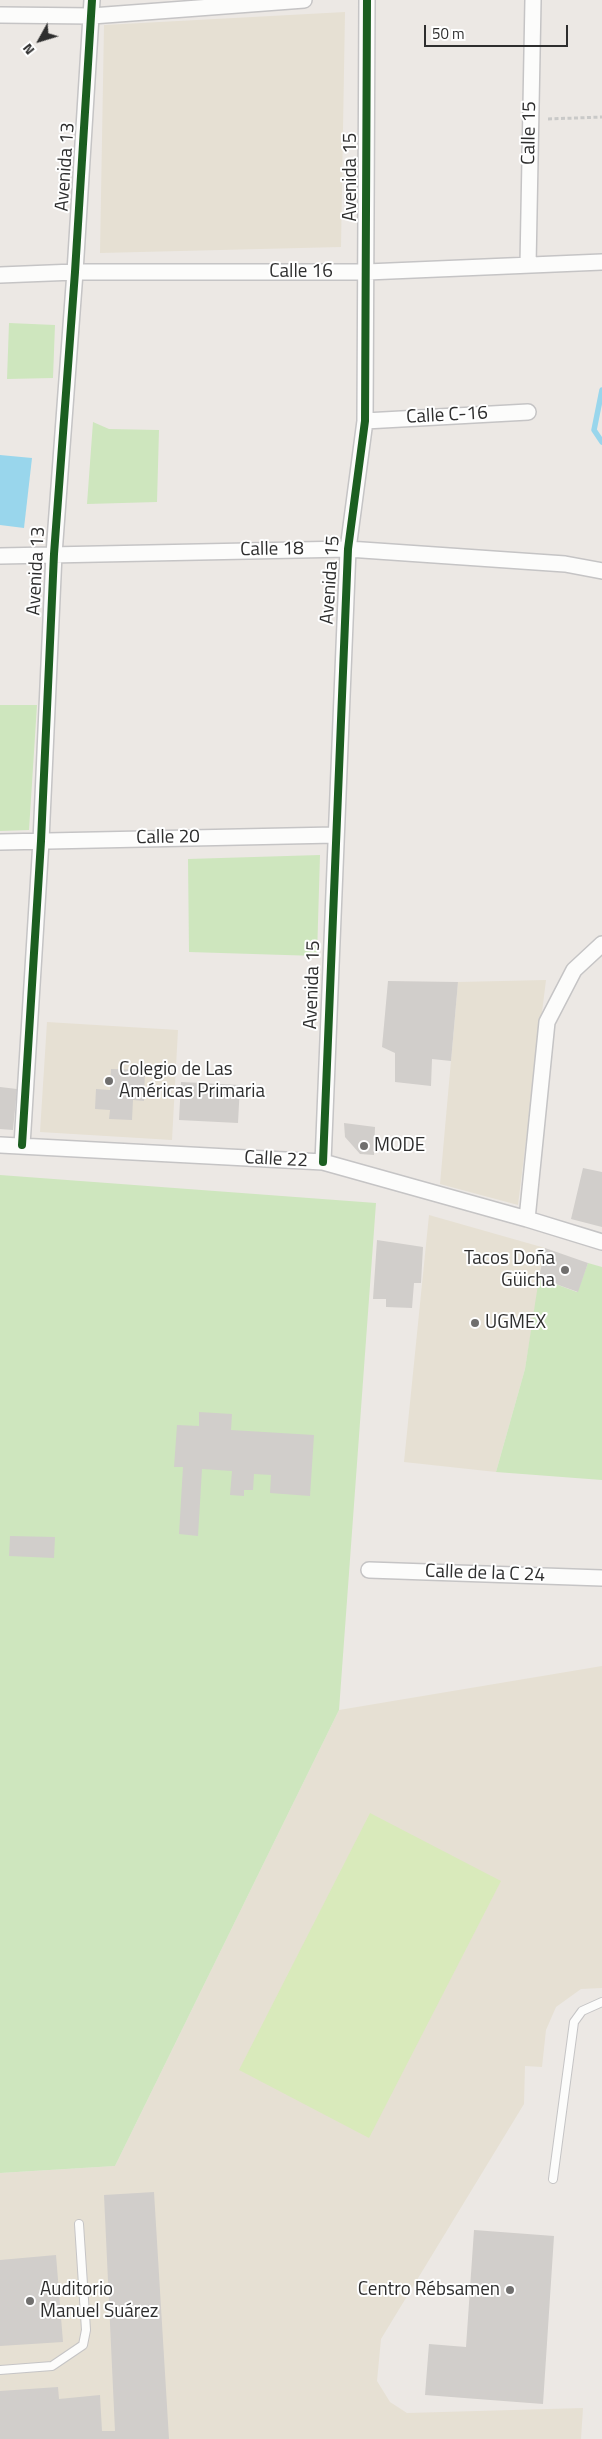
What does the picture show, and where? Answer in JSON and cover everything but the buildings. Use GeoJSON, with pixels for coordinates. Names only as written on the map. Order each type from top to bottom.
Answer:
{"type":"FeatureCollection","features":[{"type":"Feature","properties":{"kind":"street","name":"Avenida 13"},"geometry":{"type":"LineString","coordinates":[[22,1145],[41,841],[54,554],[75,272],[92,0]]}},
{"type":"Feature","properties":{"kind":"street"},"geometry":{"type":"LineString","coordinates":[[0,15],[92,16],[304,0]]}},
{"type":"Feature","properties":{"kind":"street","name":"Avenida 15"},"geometry":{"type":"LineString","coordinates":[[323,1162],[348,549],[365,421],[367,0]]}},
{"type":"Feature","properties":{"kind":"street","name":"Calle 15"},"geometry":{"type":"LineString","coordinates":[[528,265],[533,0]]}},
{"type":"Feature","properties":{"kind":"street","name":"Calle 16"},"geometry":{"type":"LineString","coordinates":[[0,275],[75,272],[367,272],[602,262]]}},
{"type":"Feature","properties":{"kind":"street","name":"Calle C-16"},"geometry":{"type":"LineString","coordinates":[[365,421],[528,412]]}},
{"type":"Feature","properties":{"kind":"street","name":"Calle 18"},"geometry":{"type":"LineString","coordinates":[[0,556],[348,549],[565,564],[602,571]]}},
{"type":"Feature","properties":{"kind":"street","name":"Calle 20"},"geometry":{"type":"LineString","coordinates":[[0,842],[335,835]]}},
{"type":"Feature","properties":{"kind":"street"},"geometry":{"type":"LineString","coordinates":[[527,1219],[547,1022],[574,970],[602,944]]}},
{"type":"Feature","properties":{"kind":"street","name":"Calle 22"},"geometry":{"type":"LineString","coordinates":[[0,1144],[323,1162],[602,1242]]}},
{"type":"Feature","properties":{"kind":"street","name":"Calle de la C 24"},"geometry":{"type":"LineString","coordinates":[[369,1570],[602,1578]]}},
{"type":"Feature","properties":{"kind":"lane"},"geometry":{"type":"LineString","coordinates":[[553,2179],[574,2022],[582,2011],[602,2002]]}},
{"type":"Feature","properties":{"kind":"lane"},"geometry":{"type":"LineString","coordinates":[[0,2370],[52,2366],[83,2344],[86,2330],[79,2224]]}},
{"type":"Feature","properties":{"kind":"path"},"geometry":{"type":"LineString","coordinates":[[530,120],[602,117]]}},
{"type":"Feature","properties":{"kind":"shaded area"},"geometry":{"type":"Polygon","coordinates":[[[345,12],[341,247],[100,253],[104,25],[345,12]]]}},
{"type":"Feature","properties":{"kind":"shaded area"},"geometry":{"type":"Polygon","coordinates":[[[546,980],[518,1205],[440,1184],[458,982],[546,980]]]}},
{"type":"Feature","properties":{"kind":"shaded area","name":"Colegio de Las Américas Primaria"},"geometry":{"type":"Polygon","coordinates":[[[47,1022],[178,1030],[172,1140],[40,1132],[47,1022]]]}},
{"type":"Feature","properties":{"kind":"shaded area","name":"UGMEX"},"geometry":{"type":"Polygon","coordinates":[[[429,1215],[545,1248],[525,1369],[496,1472],[404,1462],[429,1215]]]}},
{"type":"Feature","properties":{"kind":"shaded area"},"geometry":{"type":"Polygon","coordinates":[[[602,1666],[602,1988],[581,1989],[556,2007],[546,2030],[542,2067],[525,2066],[524,2104],[381,2339],[377,2381],[390,2402],[407,2413],[583,2408],[581,2439],[0,2439],[0,2173],[115,2166],[339,1710],[602,1666]]]}},
{"type":"Feature","properties":{"kind":"green space"},"geometry":{"type":"Polygon","coordinates":[[[9,323],[55,325],[53,378],[7,379],[9,323]]]}},
{"type":"Feature","properties":{"kind":"green space"},"geometry":{"type":"Polygon","coordinates":[[[93,422],[109,429],[159,430],[157,502],[87,504],[93,422]]]}},
{"type":"Feature","properties":{"kind":"green space"},"geometry":{"type":"Polygon","coordinates":[[[0,705],[37,705],[29,830],[0,831],[0,705]]]}},
{"type":"Feature","properties":{"kind":"green space"},"geometry":{"type":"Polygon","coordinates":[[[320,855],[317,956],[189,952],[188,859],[320,855]]]}},
{"type":"Feature","properties":{"kind":"green space"},"geometry":{"type":"Polygon","coordinates":[[[0,1175],[376,1203],[339,1710],[115,2166],[0,2173],[0,1175]]]}},
{"type":"Feature","properties":{"kind":"green space"},"geometry":{"type":"Polygon","coordinates":[[[588,1263],[602,1267],[602,1480],[496,1472],[525,1369],[539,1278],[577,1292],[588,1263]]]}},
{"type":"Feature","properties":{"kind":"green space"},"geometry":{"type":"Polygon","coordinates":[[[370,1813],[501,1881],[369,2138],[239,2070],[370,1813]]]}},
{"type":"Feature","properties":{"kind":"water"},"geometry":{"type":"Polygon","coordinates":[[[0,455],[32,458],[24,528],[0,525],[0,455]]]}},
{"type":"Feature","properties":{"kind":"waterway"},"geometry":{"type":"LineString","coordinates":[[602,390],[594,430],[602,442]]}},
{"type":"Feature","properties":{"kind":"cycle path"},"geometry":{"type":"LineString","coordinates":[[22,1145],[41,841],[54,554],[75,272],[92,0]]}},
{"type":"Feature","properties":{"kind":"cycle path"},"geometry":{"type":"LineString","coordinates":[[323,1162],[348,549],[365,421],[367,0]]}},
{"type":"Feature","properties":{"kind":"place","name":"Colegio de Las Américas Primaria"},"geometry":{"type":"Point","coordinates":[109,1081]}},
{"type":"Feature","properties":{"kind":"place","name":"MODE"},"geometry":{"type":"Point","coordinates":[364,1146]}},
{"type":"Feature","properties":{"kind":"place","name":"Tacos Doña Güicha"},"geometry":{"type":"Point","coordinates":[565,1270]}},
{"type":"Feature","properties":{"kind":"place","name":"UGMEX"},"geometry":{"type":"Point","coordinates":[475,1323]}},
{"type":"Feature","properties":{"kind":"place","name":"Centro Rébsamen"},"geometry":{"type":"Point","coordinates":[510,2290]}},
{"type":"Feature","properties":{"kind":"place","name":"Auditorio Manuel Suárez"},"geometry":{"type":"Point","coordinates":[30,2301]}}]}
